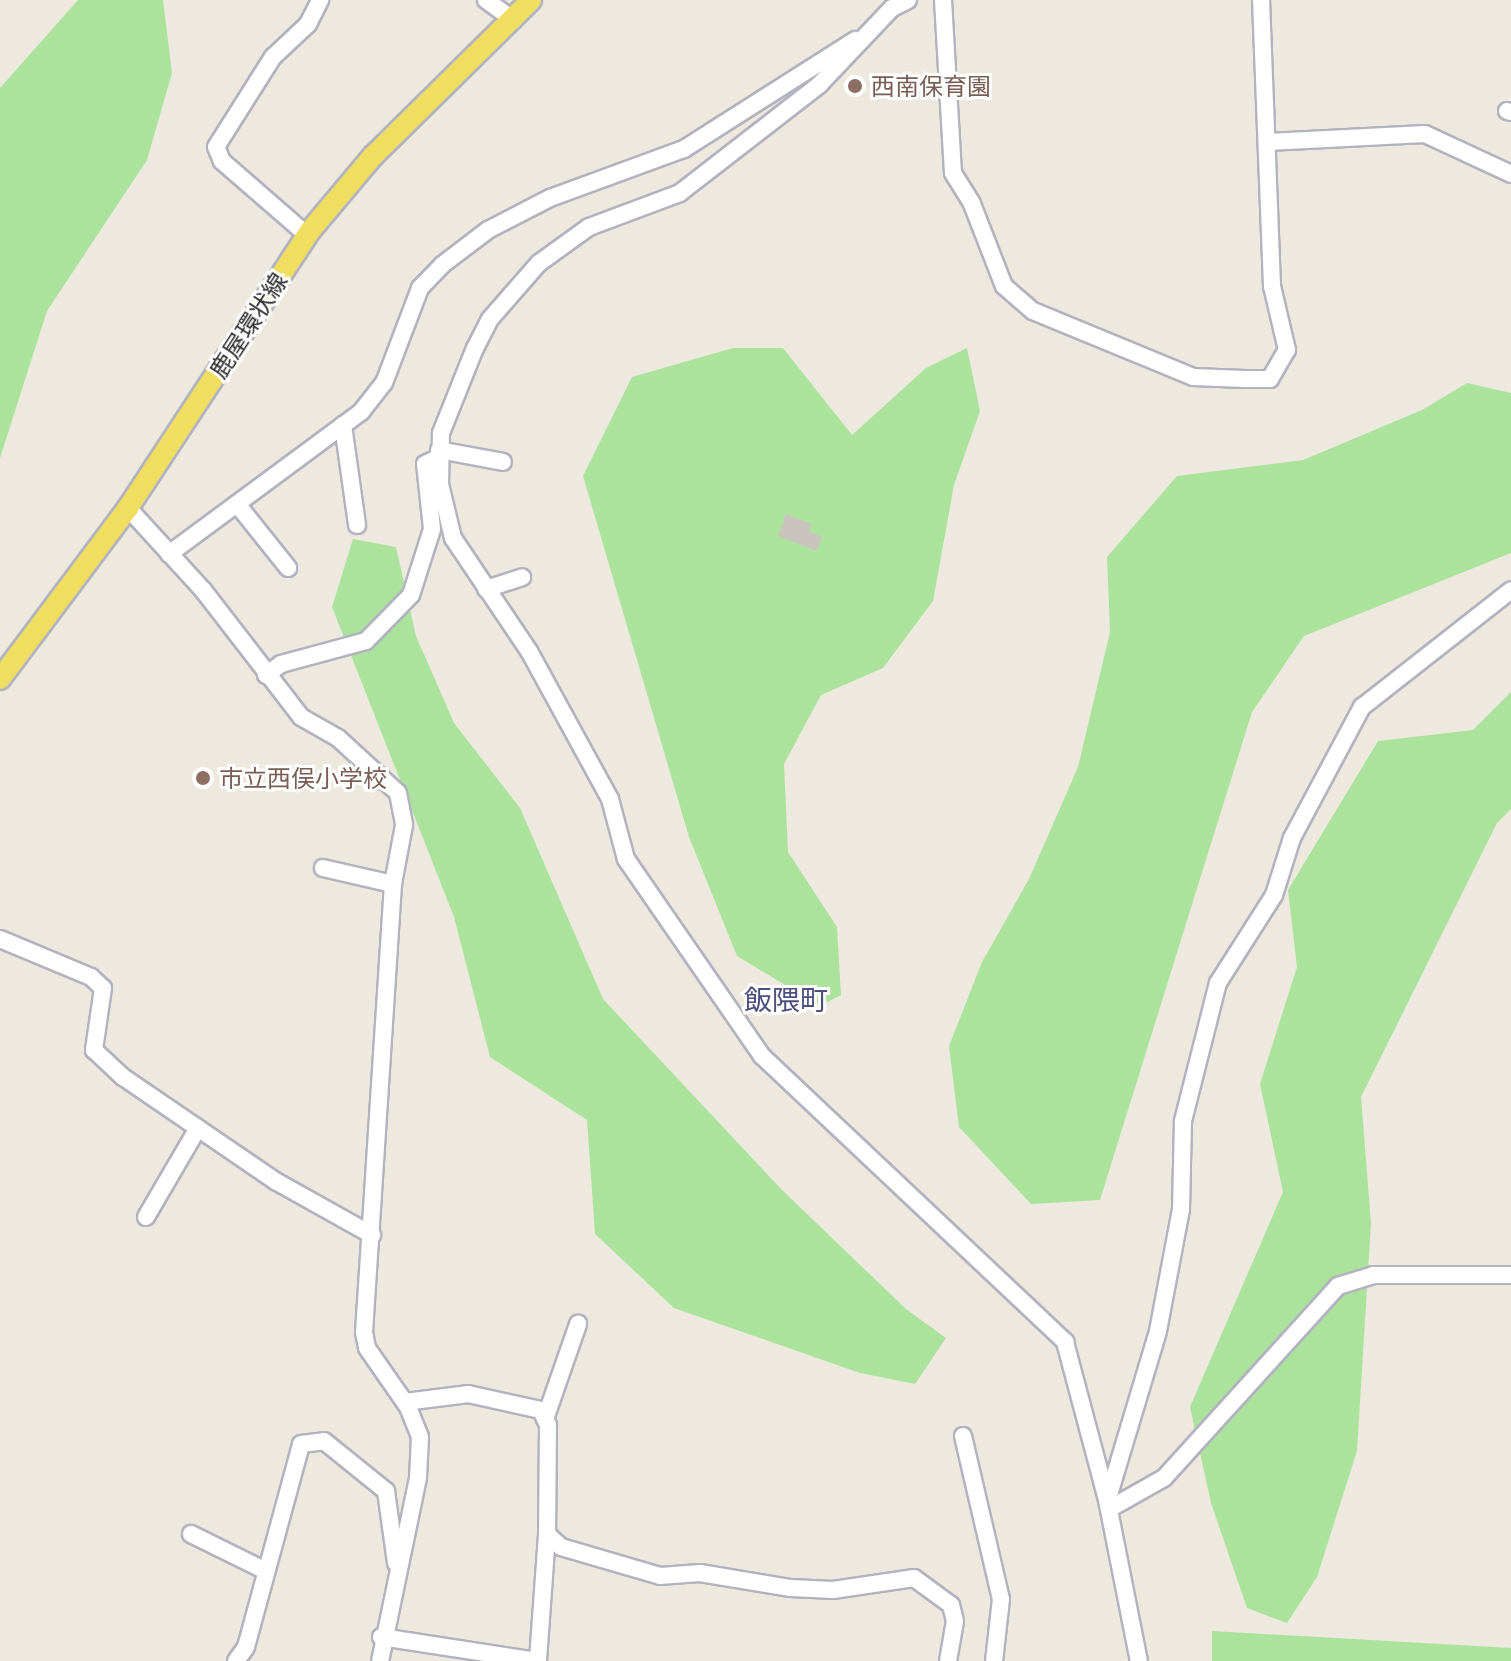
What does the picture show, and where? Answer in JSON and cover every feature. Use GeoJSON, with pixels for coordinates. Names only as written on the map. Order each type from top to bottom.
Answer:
{"type":"FeatureCollection","features":[{"type":"Feature","properties":{"kind":"main road","name":"鹿屋環状線"},"geometry":{"type":"LineString","coordinates":[[0,679],[128,508],[307,235],[357,173],[531,0]]}},
{"type":"Feature","properties":{"kind":"street"},"geometry":{"type":"LineString","coordinates":[[307,235],[222,161],[216,147],[273,57],[308,24],[320,0]]}},
{"type":"Feature","properties":{"kind":"street"},"geometry":{"type":"LineString","coordinates":[[486,0],[514,20]]}},
{"type":"Feature","properties":{"kind":"street"},"geometry":{"type":"LineString","coordinates":[[908,0],[868,34],[819,85],[680,193],[589,227],[539,263],[485,329],[439,454],[453,538],[580,738],[641,887],[696,954],[762,1056],[1065,1342],[1108,1504],[1139,1661]]}},
{"type":"Feature","properties":{"kind":"street"},"geometry":{"type":"LineString","coordinates":[[943,0],[953,173],[972,204],[1004,286],[1033,311],[1193,377],[1270,379],[1279,373],[1287,350],[1272,286],[1261,0]]}},
{"type":"Feature","properties":{"kind":"street"},"geometry":{"type":"LineString","coordinates":[[169,554],[343,425],[384,383],[420,288],[488,230],[550,198],[684,149],[820,57],[868,34]]}},
{"type":"Feature","properties":{"kind":"street"},"geometry":{"type":"LineString","coordinates":[[1268,142],[1425,134],[1511,174]]}},
{"type":"Feature","properties":{"kind":"street"},"geometry":{"type":"LineString","coordinates":[[343,425],[357,525]]}},
{"type":"Feature","properties":{"kind":"street"},"geometry":{"type":"LineString","coordinates":[[266,675],[281,664],[366,641],[411,595],[432,529],[425,464],[439,454],[503,462]]}},
{"type":"Feature","properties":{"kind":"street"},"geometry":{"type":"LineString","coordinates":[[237,504],[288,568]]}},
{"type":"Feature","properties":{"kind":"street"},"geometry":{"type":"LineString","coordinates":[[128,508],[301,717],[338,738],[398,793],[404,825],[393,884],[367,1348],[405,1402],[420,1437],[418,1478],[381,1637],[380,1661]]}},
{"type":"Feature","properties":{"kind":"street"},"geometry":{"type":"LineString","coordinates":[[486,589],[522,577]]}},
{"type":"Feature","properties":{"kind":"street"},"geometry":{"type":"LineString","coordinates":[[1108,1504],[1158,1331],[1185,1174],[1183,1121],[1218,983],[1274,895],[1292,838],[1362,707],[1511,590]]}},
{"type":"Feature","properties":{"kind":"street"},"geometry":{"type":"LineString","coordinates":[[323,868],[393,884]]}},
{"type":"Feature","properties":{"kind":"street"},"geometry":{"type":"LineString","coordinates":[[0,939],[103,988],[94,1050],[198,1128],[372,1235]]}},
{"type":"Feature","properties":{"kind":"street"},"geometry":{"type":"LineString","coordinates":[[146,1217],[198,1128]]}},
{"type":"Feature","properties":{"kind":"street"},"geometry":{"type":"LineString","coordinates":[[1108,1504],[1164,1478],[1338,1286],[1373,1275],[1511,1275]]}},
{"type":"Feature","properties":{"kind":"street"},"geometry":{"type":"LineString","coordinates":[[381,1637],[538,1660],[547,1534],[545,1419],[578,1324]]}},
{"type":"Feature","properties":{"kind":"street"},"geometry":{"type":"LineString","coordinates":[[405,1402],[468,1394],[527,1405],[545,1419]]}},
{"type":"Feature","properties":{"kind":"street"},"geometry":{"type":"LineString","coordinates":[[963,1436],[1001,1599],[994,1661]]}},
{"type":"Feature","properties":{"kind":"street"},"geometry":{"type":"LineString","coordinates":[[236,1661],[246,1647],[292,1458],[313,1439],[324,1441],[386,1491],[397,1568]]}},
{"type":"Feature","properties":{"kind":"street"},"geometry":{"type":"LineString","coordinates":[[191,1534],[264,1570]]}},
{"type":"Feature","properties":{"kind":"street"},"geometry":{"type":"LineString","coordinates":[[547,1534],[561,1547],[660,1576],[700,1573],[833,1590],[914,1578],[951,1605],[955,1621],[948,1661]]}},
{"type":"Feature","properties":{"kind":"green space"},"geometry":{"type":"Polygon","coordinates":[[[78,0],[163,0],[172,73],[147,160],[47,311],[0,458],[0,88],[78,0]]]}},
{"type":"Feature","properties":{"kind":"green space"},"geometry":{"type":"Polygon","coordinates":[[[733,348],[783,348],[852,435],[926,368],[967,348],[980,411],[954,485],[933,601],[883,668],[821,695],[784,764],[788,852],[837,927],[841,995],[820,1006],[737,956],[689,837],[583,476],[632,377],[733,348]]]}},
{"type":"Feature","properties":{"kind":"green space"},"geometry":{"type":"Polygon","coordinates":[[[1467,383],[1511,393],[1511,553],[1304,636],[1252,712],[1100,1200],[1031,1204],[959,1127],[949,1046],[982,962],[1029,879],[1078,767],[1110,632],[1107,557],[1177,476],[1303,460],[1422,410],[1467,383]]]}},
{"type":"Feature","properties":{"kind":"green space"},"geometry":{"type":"Polygon","coordinates":[[[353,539],[396,547],[416,636],[454,723],[520,808],[603,999],[782,1190],[906,1309],[946,1338],[915,1384],[860,1373],[674,1308],[595,1234],[587,1120],[490,1057],[454,917],[332,607],[353,539]]]}},
{"type":"Feature","properties":{"kind":"green space"},"geometry":{"type":"Polygon","coordinates":[[[1511,692],[1511,809],[1497,823],[1361,1097],[1371,1223],[1357,1451],[1317,1577],[1287,1623],[1247,1608],[1211,1503],[1190,1407],[1283,1192],[1260,1084],[1297,967],[1288,890],[1378,741],[1473,730],[1511,692]]]}},
{"type":"Feature","properties":{"kind":"green space"},"geometry":{"type":"Polygon","coordinates":[[[1212,1631],[1511,1648],[1511,1661],[1212,1661],[1212,1631]]]}},
{"type":"Feature","properties":{"kind":"building"},"geometry":{"type":"Polygon","coordinates":[[[786,514],[812,524],[809,531],[822,537],[817,551],[778,536],[786,514]]]}},
{"type":"Feature","properties":{"kind":"place","name":"西南保育園"},"geometry":{"type":"Point","coordinates":[855,86]}},
{"type":"Feature","properties":{"kind":"place","name":"市立西俣小学校"},"geometry":{"type":"Point","coordinates":[203,778]}},
{"type":"Feature","properties":{"kind":"district","name":"飯隈町"},"geometry":{"type":"Point","coordinates":[786,999]}}]}
